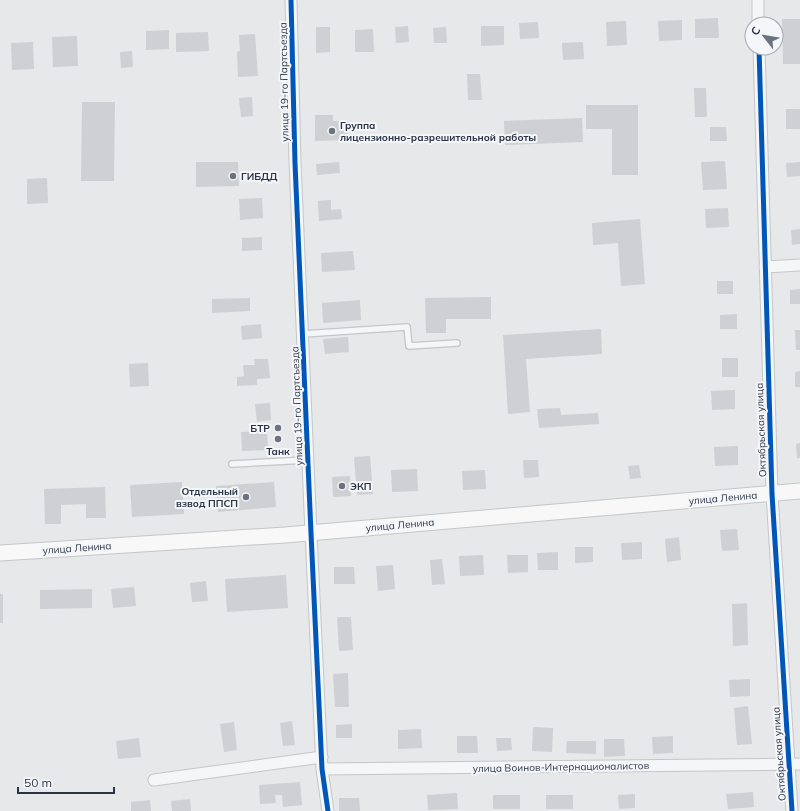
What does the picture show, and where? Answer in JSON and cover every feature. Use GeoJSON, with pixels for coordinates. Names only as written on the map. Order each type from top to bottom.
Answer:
{"type":"FeatureCollection","features":[{"type":"Feature","properties":{"kind":"main road","name":"улица Ленина"},"geometry":{"type":"LineString","coordinates":[[0,553],[311,533],[800,491]]}},
{"type":"Feature","properties":{"kind":"street","name":"улица 19-го Партсъезда"},"geometry":{"type":"LineString","coordinates":[[291,0],[295,164],[311,533],[322,769],[328,811]]}},
{"type":"Feature","properties":{"kind":"street"},"geometry":{"type":"LineString","coordinates":[[758,0],[758,16]]}},
{"type":"Feature","properties":{"kind":"street","name":"Октябрьская улица"},"geometry":{"type":"LineString","coordinates":[[759,56],[772,494],[792,811]]}},
{"type":"Feature","properties":{"kind":"street"},"geometry":{"type":"LineString","coordinates":[[765,267],[800,265]]}},
{"type":"Feature","properties":{"kind":"street"},"geometry":{"type":"LineString","coordinates":[[154,780],[322,757]]}},
{"type":"Feature","properties":{"kind":"street","name":"улица Воинов-Интернационалистов"},"geometry":{"type":"LineString","coordinates":[[322,769],[800,764]]}},
{"type":"Feature","properties":{"kind":"lane"},"geometry":{"type":"LineString","coordinates":[[303,334],[407,327],[409,346],[457,343]]}},
{"type":"Feature","properties":{"kind":"lane"},"geometry":{"type":"LineString","coordinates":[[232,464],[308,460]]}},
{"type":"Feature","properties":{"kind":"building"},"geometry":{"type":"Polygon","coordinates":[[[718,18],[719,38],[695,38],[695,19],[718,18]]]}},
{"type":"Feature","properties":{"kind":"building"},"geometry":{"type":"Polygon","coordinates":[[[784,19],[800,19],[800,64],[783,64],[784,19]]]}},
{"type":"Feature","properties":{"kind":"building"},"geometry":{"type":"Polygon","coordinates":[[[682,20],[682,40],[659,41],[658,21],[682,20]]]}},
{"type":"Feature","properties":{"kind":"building"},"geometry":{"type":"Polygon","coordinates":[[[626,21],[627,45],[607,46],[606,22],[626,21]]]}},
{"type":"Feature","properties":{"kind":"building"},"geometry":{"type":"Polygon","coordinates":[[[538,22],[539,38],[520,39],[519,23],[538,22]]]}},
{"type":"Feature","properties":{"kind":"building"},"geometry":{"type":"Polygon","coordinates":[[[408,26],[409,42],[396,43],[395,27],[408,26]]]}},
{"type":"Feature","properties":{"kind":"building"},"geometry":{"type":"Polygon","coordinates":[[[481,26],[504,26],[504,45],[481,46],[481,26]]]}},
{"type":"Feature","properties":{"kind":"building"},"geometry":{"type":"Polygon","coordinates":[[[316,27],[330,27],[330,52],[316,53],[316,27]]]}},
{"type":"Feature","properties":{"kind":"building"},"geometry":{"type":"Polygon","coordinates":[[[446,27],[447,43],[434,43],[433,28],[446,27]]]}},
{"type":"Feature","properties":{"kind":"building"},"geometry":{"type":"Polygon","coordinates":[[[373,29],[374,52],[355,52],[355,30],[373,29]]]}},
{"type":"Feature","properties":{"kind":"building"},"geometry":{"type":"Polygon","coordinates":[[[169,30],[169,49],[146,50],[146,31],[169,30]]]}},
{"type":"Feature","properties":{"kind":"building"},"geometry":{"type":"Polygon","coordinates":[[[208,32],[209,51],[176,52],[176,33],[208,32]]]}},
{"type":"Feature","properties":{"kind":"building"},"geometry":{"type":"Polygon","coordinates":[[[255,34],[258,76],[238,77],[237,52],[240,51],[239,35],[255,34]]]}},
{"type":"Feature","properties":{"kind":"building"},"geometry":{"type":"Polygon","coordinates":[[[77,36],[78,66],[53,67],[52,37],[77,36]]]}},
{"type":"Feature","properties":{"kind":"building"},"geometry":{"type":"Polygon","coordinates":[[[33,42],[34,69],[12,70],[11,43],[33,42]]]}},
{"type":"Feature","properties":{"kind":"building"},"geometry":{"type":"Polygon","coordinates":[[[583,42],[584,59],[563,60],[562,43],[583,42]]]}},
{"type":"Feature","properties":{"kind":"building"},"geometry":{"type":"Polygon","coordinates":[[[132,51],[133,67],[121,68],[120,52],[132,51]]]}},
{"type":"Feature","properties":{"kind":"building"},"geometry":{"type":"Polygon","coordinates":[[[467,74],[480,74],[482,100],[468,100],[467,74]]]}},
{"type":"Feature","properties":{"kind":"building"},"geometry":{"type":"Polygon","coordinates":[[[694,88],[706,88],[707,117],[695,117],[694,88]]]}},
{"type":"Feature","properties":{"kind":"building"},"geometry":{"type":"Polygon","coordinates":[[[252,97],[253,116],[241,117],[239,98],[252,97]]]}},
{"type":"Feature","properties":{"kind":"building"},"geometry":{"type":"Polygon","coordinates":[[[82,102],[115,102],[114,181],[81,181],[82,102]]]}},
{"type":"Feature","properties":{"kind":"building"},"geometry":{"type":"Polygon","coordinates":[[[586,105],[638,105],[638,175],[612,175],[612,129],[586,129],[586,105]]]}},
{"type":"Feature","properties":{"kind":"building"},"geometry":{"type":"Polygon","coordinates":[[[786,109],[800,109],[800,129],[786,129],[786,109]]]}},
{"type":"Feature","properties":{"kind":"building","name":"Группа лицензионно-разрешительной работы"},"geometry":{"type":"Polygon","coordinates":[[[315,115],[333,115],[333,121],[348,121],[348,140],[315,141],[315,115]]]}},
{"type":"Feature","properties":{"kind":"building"},"geometry":{"type":"Polygon","coordinates":[[[582,118],[583,142],[505,145],[504,121],[582,118]]]}},
{"type":"Feature","properties":{"kind":"building"},"geometry":{"type":"Polygon","coordinates":[[[710,127],[726,127],[727,141],[710,141],[710,127]]]}},
{"type":"Feature","properties":{"kind":"building"},"geometry":{"type":"Polygon","coordinates":[[[725,161],[727,189],[703,190],[701,162],[725,161]]]}},
{"type":"Feature","properties":{"kind":"building"},"geometry":{"type":"Polygon","coordinates":[[[196,162],[238,162],[239,186],[196,187],[196,162]]]}},
{"type":"Feature","properties":{"kind":"building"},"geometry":{"type":"Polygon","coordinates":[[[339,162],[340,173],[317,175],[316,164],[339,162]]]}},
{"type":"Feature","properties":{"kind":"building"},"geometry":{"type":"Polygon","coordinates":[[[800,162],[800,176],[787,177],[786,163],[800,162]]]}},
{"type":"Feature","properties":{"kind":"building"},"geometry":{"type":"Polygon","coordinates":[[[47,178],[48,203],[27,204],[27,179],[47,178]]]}},
{"type":"Feature","properties":{"kind":"building"},"geometry":{"type":"Polygon","coordinates":[[[262,198],[263,218],[240,220],[239,199],[262,198]]]}},
{"type":"Feature","properties":{"kind":"building"},"geometry":{"type":"Polygon","coordinates":[[[331,200],[331,210],[341,209],[342,219],[319,221],[318,201],[331,200]]]}},
{"type":"Feature","properties":{"kind":"building"},"geometry":{"type":"Polygon","coordinates":[[[728,208],[729,227],[706,228],[705,209],[728,208]]]}},
{"type":"Feature","properties":{"kind":"building"},"geometry":{"type":"Polygon","coordinates":[[[640,219],[645,284],[621,286],[618,243],[593,245],[592,223],[640,219]]]}},
{"type":"Feature","properties":{"kind":"building"},"geometry":{"type":"Polygon","coordinates":[[[800,229],[800,244],[792,245],[791,230],[800,229]]]}},
{"type":"Feature","properties":{"kind":"building"},"geometry":{"type":"Polygon","coordinates":[[[262,237],[262,250],[242,251],[242,238],[262,237]]]}},
{"type":"Feature","properties":{"kind":"building"},"geometry":{"type":"Polygon","coordinates":[[[353,251],[355,270],[322,272],[321,253],[353,251]]]}},
{"type":"Feature","properties":{"kind":"building"},"geometry":{"type":"Polygon","coordinates":[[[717,281],[733,281],[733,294],[717,294],[717,281]]]}},
{"type":"Feature","properties":{"kind":"building"},"geometry":{"type":"Polygon","coordinates":[[[800,289],[800,304],[790,304],[790,290],[800,289]]]}},
{"type":"Feature","properties":{"kind":"building"},"geometry":{"type":"Polygon","coordinates":[[[491,297],[491,319],[446,319],[446,333],[426,333],[425,298],[491,297]]]}},
{"type":"Feature","properties":{"kind":"building"},"geometry":{"type":"Polygon","coordinates":[[[250,298],[250,311],[212,313],[212,299],[250,298]]]}},
{"type":"Feature","properties":{"kind":"building"},"geometry":{"type":"Polygon","coordinates":[[[360,300],[361,320],[323,323],[322,303],[360,300]]]}},
{"type":"Feature","properties":{"kind":"building"},"geometry":{"type":"Polygon","coordinates":[[[737,314],[737,329],[720,329],[720,315],[737,314]]]}},
{"type":"Feature","properties":{"kind":"building"},"geometry":{"type":"Polygon","coordinates":[[[261,324],[262,338],[242,340],[241,326],[261,324]]]}},
{"type":"Feature","properties":{"kind":"building"},"geometry":{"type":"Polygon","coordinates":[[[601,329],[602,354],[526,359],[530,412],[508,414],[503,335],[601,329]]]}},
{"type":"Feature","properties":{"kind":"building"},"geometry":{"type":"Polygon","coordinates":[[[795,330],[800,330],[800,350],[796,350],[795,330]]]}},
{"type":"Feature","properties":{"kind":"building"},"geometry":{"type":"Polygon","coordinates":[[[348,337],[349,352],[325,354],[323,339],[348,337]]]}},
{"type":"Feature","properties":{"kind":"building"},"geometry":{"type":"Polygon","coordinates":[[[722,358],[738,358],[738,377],[722,377],[722,358]]]}},
{"type":"Feature","properties":{"kind":"building"},"geometry":{"type":"Polygon","coordinates":[[[254,359],[268,359],[270,378],[257,379],[257,385],[237,386],[237,377],[244,376],[243,365],[255,365],[254,359]]]}},
{"type":"Feature","properties":{"kind":"building"},"geometry":{"type":"Polygon","coordinates":[[[148,363],[149,386],[130,387],[129,364],[148,363]]]}},
{"type":"Feature","properties":{"kind":"building"},"geometry":{"type":"Polygon","coordinates":[[[800,371],[800,387],[795,387],[795,372],[800,371]]]}},
{"type":"Feature","properties":{"kind":"building"},"geometry":{"type":"Polygon","coordinates":[[[735,390],[735,409],[712,410],[711,391],[735,390]]]}},
{"type":"Feature","properties":{"kind":"building"},"geometry":{"type":"Polygon","coordinates":[[[270,403],[271,420],[257,422],[255,404],[270,403]]]}},
{"type":"Feature","properties":{"kind":"building"},"geometry":{"type":"Polygon","coordinates":[[[560,408],[561,415],[598,413],[599,424],[539,428],[537,409],[560,408]]]}},
{"type":"Feature","properties":{"kind":"building"},"geometry":{"type":"Polygon","coordinates":[[[267,431],[268,450],[242,451],[241,432],[267,431]]]}},
{"type":"Feature","properties":{"kind":"building"},"geometry":{"type":"Polygon","coordinates":[[[800,443],[800,458],[797,458],[796,444],[800,443]]]}},
{"type":"Feature","properties":{"kind":"building"},"geometry":{"type":"Polygon","coordinates":[[[738,446],[738,465],[715,466],[714,447],[738,446]]]}},
{"type":"Feature","properties":{"kind":"building"},"geometry":{"type":"Polygon","coordinates":[[[370,456],[373,494],[357,495],[354,457],[370,456]]]}},
{"type":"Feature","properties":{"kind":"building"},"geometry":{"type":"Polygon","coordinates":[[[523,460],[538,460],[539,477],[524,478],[523,460]]]}},
{"type":"Feature","properties":{"kind":"building"},"geometry":{"type":"Polygon","coordinates":[[[639,465],[641,478],[630,479],[628,466],[639,465]]]}},
{"type":"Feature","properties":{"kind":"building"},"geometry":{"type":"Polygon","coordinates":[[[417,469],[418,491],[392,492],[391,470],[417,469]]]}},
{"type":"Feature","properties":{"kind":"building"},"geometry":{"type":"Polygon","coordinates":[[[485,470],[486,489],[463,490],[462,471],[485,470]]]}},
{"type":"Feature","properties":{"kind":"building","name":"ЭКП"},"geometry":{"type":"Polygon","coordinates":[[[350,476],[351,496],[333,497],[332,477],[350,476]]]}},
{"type":"Feature","properties":{"kind":"building"},"geometry":{"type":"Polygon","coordinates":[[[182,482],[184,514],[132,517],[130,485],[182,482]]]}},
{"type":"Feature","properties":{"kind":"building","name":"Отдельный взвод ППСП"},"geometry":{"type":"Polygon","coordinates":[[[274,482],[276,507],[218,512],[216,486],[274,482]]]}},
{"type":"Feature","properties":{"kind":"building"},"geometry":{"type":"Polygon","coordinates":[[[105,487],[106,518],[86,518],[86,504],[61,505],[61,524],[45,524],[44,489],[105,487]]]}},
{"type":"Feature","properties":{"kind":"building"},"geometry":{"type":"Polygon","coordinates":[[[737,529],[739,550],[722,551],[720,530],[737,529]]]}},
{"type":"Feature","properties":{"kind":"building"},"geometry":{"type":"Polygon","coordinates":[[[679,537],[681,560],[667,562],[665,539],[679,537]]]}},
{"type":"Feature","properties":{"kind":"building"},"geometry":{"type":"Polygon","coordinates":[[[642,542],[642,559],[622,560],[621,543],[642,542]]]}},
{"type":"Feature","properties":{"kind":"building"},"geometry":{"type":"Polygon","coordinates":[[[575,547],[593,547],[593,562],[575,563],[575,547]]]}},
{"type":"Feature","properties":{"kind":"building"},"geometry":{"type":"Polygon","coordinates":[[[558,552],[558,570],[538,570],[537,553],[558,552]]]}},
{"type":"Feature","properties":{"kind":"building"},"geometry":{"type":"Polygon","coordinates":[[[483,555],[484,575],[460,576],[459,556],[483,555]]]}},
{"type":"Feature","properties":{"kind":"building"},"geometry":{"type":"Polygon","coordinates":[[[507,555],[528,555],[528,572],[508,573],[507,555]]]}},
{"type":"Feature","properties":{"kind":"building"},"geometry":{"type":"Polygon","coordinates":[[[442,559],[445,584],[432,585],[430,560],[442,559]]]}},
{"type":"Feature","properties":{"kind":"building"},"geometry":{"type":"Polygon","coordinates":[[[393,565],[395,589],[378,591],[376,566],[393,565]]]}},
{"type":"Feature","properties":{"kind":"building"},"geometry":{"type":"Polygon","coordinates":[[[334,567],[354,567],[355,584],[334,584],[334,567]]]}},
{"type":"Feature","properties":{"kind":"building"},"geometry":{"type":"Polygon","coordinates":[[[286,575],[288,608],[227,612],[225,579],[286,575]]]}},
{"type":"Feature","properties":{"kind":"building"},"geometry":{"type":"Polygon","coordinates":[[[206,581],[208,601],[192,602],[190,583],[206,581]]]}},
{"type":"Feature","properties":{"kind":"building"},"geometry":{"type":"Polygon","coordinates":[[[134,587],[136,606],[113,608],[111,589],[134,587]]]}},
{"type":"Feature","properties":{"kind":"building"},"geometry":{"type":"Polygon","coordinates":[[[92,589],[92,608],[40,609],[40,590],[92,589]]]}},
{"type":"Feature","properties":{"kind":"building"},"geometry":{"type":"Polygon","coordinates":[[[0,594],[3,594],[3,623],[0,623],[0,594]]]}},
{"type":"Feature","properties":{"kind":"building"},"geometry":{"type":"Polygon","coordinates":[[[747,603],[748,645],[733,646],[732,604],[747,603]]]}},
{"type":"Feature","properties":{"kind":"building"},"geometry":{"type":"Polygon","coordinates":[[[337,617],[351,617],[353,650],[339,651],[337,617]]]}},
{"type":"Feature","properties":{"kind":"building"},"geometry":{"type":"Polygon","coordinates":[[[348,673],[349,707],[335,707],[333,674],[348,673]]]}},
{"type":"Feature","properties":{"kind":"building"},"geometry":{"type":"Polygon","coordinates":[[[750,679],[750,696],[730,697],[729,680],[750,679]]]}},
{"type":"Feature","properties":{"kind":"building"},"geometry":{"type":"Polygon","coordinates":[[[748,706],[752,744],[737,745],[734,708],[748,706]]]}},
{"type":"Feature","properties":{"kind":"building"},"geometry":{"type":"Polygon","coordinates":[[[292,721],[295,745],[283,746],[280,723],[292,721]]]}},
{"type":"Feature","properties":{"kind":"building"},"geometry":{"type":"Polygon","coordinates":[[[234,722],[237,750],[224,752],[220,724],[234,722]]]}},
{"type":"Feature","properties":{"kind":"building"},"geometry":{"type":"Polygon","coordinates":[[[352,724],[352,738],[336,738],[336,725],[352,724]]]}},
{"type":"Feature","properties":{"kind":"building"},"geometry":{"type":"Polygon","coordinates":[[[533,727],[553,728],[552,752],[532,751],[533,727]]]}},
{"type":"Feature","properties":{"kind":"building"},"geometry":{"type":"Polygon","coordinates":[[[421,729],[422,748],[398,749],[398,730],[421,729]]]}},
{"type":"Feature","properties":{"kind":"building"},"geometry":{"type":"Polygon","coordinates":[[[457,736],[477,736],[478,753],[457,753],[457,736]]]}},
{"type":"Feature","properties":{"kind":"building"},"geometry":{"type":"Polygon","coordinates":[[[673,736],[673,753],[653,754],[652,737],[673,736]]]}},
{"type":"Feature","properties":{"kind":"building"},"geometry":{"type":"Polygon","coordinates":[[[139,738],[141,757],[118,759],[116,741],[139,738]]]}},
{"type":"Feature","properties":{"kind":"building"},"geometry":{"type":"Polygon","coordinates":[[[496,738],[511,738],[512,750],[497,751],[496,738]]]}},
{"type":"Feature","properties":{"kind":"building"},"geometry":{"type":"Polygon","coordinates":[[[604,739],[624,739],[625,756],[604,757],[604,739]]]}},
{"type":"Feature","properties":{"kind":"building"},"geometry":{"type":"Polygon","coordinates":[[[567,741],[596,741],[596,754],[566,753],[567,741]]]}},
{"type":"Feature","properties":{"kind":"building"},"geometry":{"type":"Polygon","coordinates":[[[300,782],[302,805],[283,807],[282,795],[275,795],[276,803],[260,804],[259,785],[300,782]]]}},
{"type":"Feature","properties":{"kind":"building"},"geometry":{"type":"Polygon","coordinates":[[[753,792],[754,807],[728,809],[726,794],[753,792]]]}},
{"type":"Feature","properties":{"kind":"building"},"geometry":{"type":"Polygon","coordinates":[[[457,793],[458,809],[428,810],[427,795],[457,793]]]}},
{"type":"Feature","properties":{"kind":"building"},"geometry":{"type":"Polygon","coordinates":[[[635,794],[635,808],[619,809],[618,795],[635,794]]]}},
{"type":"Feature","properties":{"kind":"building"},"geometry":{"type":"Polygon","coordinates":[[[493,795],[520,795],[520,809],[493,809],[493,795]]]}},
{"type":"Feature","properties":{"kind":"building"},"geometry":{"type":"Polygon","coordinates":[[[546,795],[573,795],[573,809],[546,809],[546,795]]]}},
{"type":"Feature","properties":{"kind":"building"},"geometry":{"type":"Polygon","coordinates":[[[339,798],[359,798],[360,811],[339,811],[339,798]]]}},
{"type":"Feature","properties":{"kind":"building"},"geometry":{"type":"Polygon","coordinates":[[[190,799],[191,811],[172,811],[171,801],[190,799]]]}},
{"type":"Feature","properties":{"kind":"building"},"geometry":{"type":"Polygon","coordinates":[[[150,800],[151,811],[131,811],[131,802],[150,800]]]}},
{"type":"Feature","properties":{"kind":"cycle path"},"geometry":{"type":"LineString","coordinates":[[291,0],[295,163],[311,533],[322,769],[328,811]]}},
{"type":"Feature","properties":{"kind":"cycle path"},"geometry":{"type":"LineString","coordinates":[[759,56],[772,494],[792,811]]}},
{"type":"Feature","properties":{"kind":"place","name":"Группа лицензионно-разрешительной работы"},"geometry":{"type":"Point","coordinates":[332,131]}},
{"type":"Feature","properties":{"kind":"place","name":"ГИБДД"},"geometry":{"type":"Point","coordinates":[233,176]}},
{"type":"Feature","properties":{"kind":"place","name":"БТР"},"geometry":{"type":"Point","coordinates":[278,428]}},
{"type":"Feature","properties":{"kind":"place","name":"Танк"},"geometry":{"type":"Point","coordinates":[278,439]}},
{"type":"Feature","properties":{"kind":"place","name":"ЭКП"},"geometry":{"type":"Point","coordinates":[342,486]}},
{"type":"Feature","properties":{"kind":"place","name":"Отдельный взвод ППСП"},"geometry":{"type":"Point","coordinates":[246,497]}}]}
